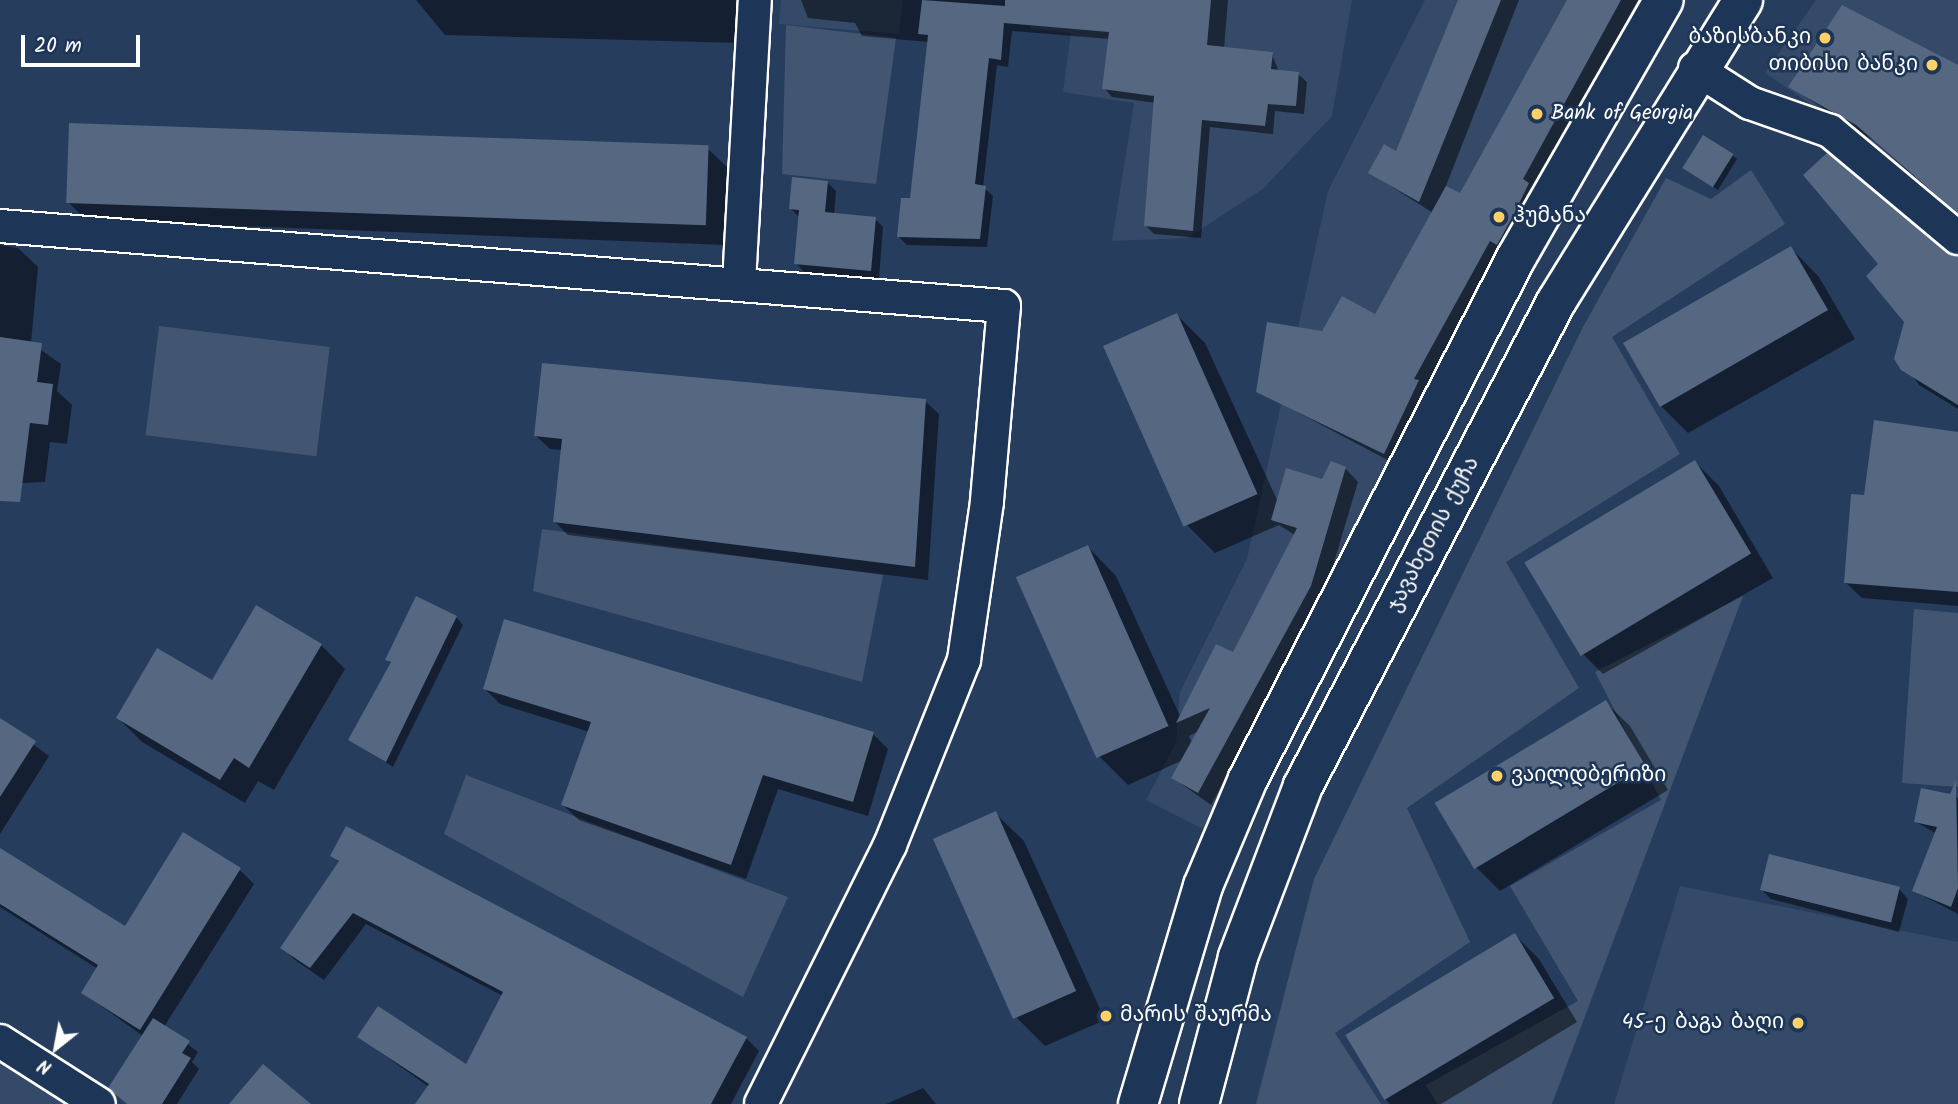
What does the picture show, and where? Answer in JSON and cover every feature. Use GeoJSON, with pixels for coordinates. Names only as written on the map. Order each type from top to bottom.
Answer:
{"type":"FeatureCollection","features":[{"type":"Feature","properties":{"kind":"main road"},"geometry":{"type":"LineString","coordinates":[[1138,1104],[1203,886],[1248,779],[1516,258],[1664,0]]}},
{"type":"Feature","properties":{"kind":"main road","name":"ჯავახეთის ქუჩა"},"geometry":{"type":"LineString","coordinates":[[1199,1104],[1238,957],[1303,786],[1556,302],[1695,68],[1743,0]]}},
{"type":"Feature","properties":{"kind":"street"},"geometry":{"type":"LineString","coordinates":[[739,283],[755,0]]}},
{"type":"Feature","properties":{"kind":"street"},"geometry":{"type":"LineString","coordinates":[[1695,68],[1750,103],[1830,131],[1958,238]]}},
{"type":"Feature","properties":{"kind":"street"},"geometry":{"type":"LineString","coordinates":[[0,226],[1004,306],[987,502],[964,660],[884,858],[761,1104]]}},
{"type":"Feature","properties":{"kind":"street"},"geometry":{"type":"LineString","coordinates":[[0,1041],[99,1104]]}},
{"type":"Feature","properties":{"kind":"shaded area"},"geometry":{"type":"Polygon","coordinates":[[[781,0],[903,0],[899,34],[779,24],[781,0]]]}},
{"type":"Feature","properties":{"kind":"shaded area"},"geometry":{"type":"Polygon","coordinates":[[[1033,0],[1352,0],[1332,116],[1263,189],[1187,238],[1112,241],[1134,103],[1063,92],[1071,33],[1030,29],[1033,0]]]}},
{"type":"Feature","properties":{"kind":"shaded area"},"geometry":{"type":"Polygon","coordinates":[[[1425,0],[1647,0],[1457,339],[1203,829],[1146,800],[1176,743],[1180,692],[1247,559],[1328,191],[1425,0]]]}},
{"type":"Feature","properties":{"kind":"shaded area"},"geometry":{"type":"Polygon","coordinates":[[[1816,0],[1958,0],[1958,222],[1841,125],[1765,73],[1816,0]]]}},
{"type":"Feature","properties":{"kind":"shaded area"},"geometry":{"type":"Polygon","coordinates":[[[786,25],[896,38],[876,184],[782,174],[786,25]]]}},
{"type":"Feature","properties":{"kind":"shaded area"},"geometry":{"type":"Polygon","coordinates":[[[1751,170],[1785,224],[1612,337],[1680,454],[1506,562],[1579,688],[1407,808],[1470,942],[1335,1033],[1381,1104],[1256,1104],[1314,879],[1583,327],[1666,178],[1711,199],[1751,170]]]}},
{"type":"Feature","properties":{"kind":"shaded area"},"geometry":{"type":"Polygon","coordinates":[[[159,326],[330,347],[316,456],[146,435],[159,326]]]}},
{"type":"Feature","properties":{"kind":"shaded area"},"geometry":{"type":"Polygon","coordinates":[[[542,529],[883,575],[862,682],[533,591],[542,529]]]}},
{"type":"Feature","properties":{"kind":"shaded area"},"geometry":{"type":"Polygon","coordinates":[[[1743,596],[1552,1104],[1437,1104],[1426,1085],[1578,1001],[1510,886],[1661,800],[1595,672],[1743,596]]]}},
{"type":"Feature","properties":{"kind":"shaded area"},"geometry":{"type":"Polygon","coordinates":[[[1914,609],[1958,613],[1958,787],[1902,783],[1914,609]]]}},
{"type":"Feature","properties":{"kind":"shaded area"},"geometry":{"type":"Polygon","coordinates":[[[466,775],[788,897],[743,997],[444,834],[466,775]]]}},
{"type":"Feature","properties":{"kind":"shaded area","name":"45-ე ბაგა ბაღი"},"geometry":{"type":"Polygon","coordinates":[[[1680,886],[1958,942],[1958,1104],[1614,1104],[1680,886]]]}},
{"type":"Feature","properties":{"kind":"shaded area"},"geometry":{"type":"Polygon","coordinates":[[[0,1055],[69,1104],[0,1104],[0,1055]]]}},
{"type":"Feature","properties":{"kind":"building"},"geometry":{"type":"Polygon","coordinates":[[[922,0],[1005,6],[1005,0],[1211,0],[1207,45],[1273,52],[1271,69],[1299,72],[1296,106],[1268,104],[1265,126],[1202,120],[1193,231],[1144,226],[1154,96],[1102,89],[1109,32],[1004,23],[1001,60],[989,58],[975,184],[986,186],[980,239],[897,237],[901,198],[910,198],[928,35],[918,34],[922,0]]]}},
{"type":"Feature","properties":{"kind":"building"},"geometry":{"type":"Polygon","coordinates":[[[1458,0],[1501,0],[1419,202],[1368,173],[1384,144],[1396,151],[1458,0]]]}},
{"type":"Feature","properties":{"kind":"building"},"geometry":{"type":"Polygon","coordinates":[[[1567,0],[1621,0],[1523,179],[1529,183],[1513,216],[1497,245],[1490,241],[1414,379],[1419,380],[1384,454],[1256,392],[1267,322],[1322,331],[1342,296],[1375,314],[1446,186],[1460,193],[1567,0]]]}},
{"type":"Feature","properties":{"kind":"building"},"geometry":{"type":"Polygon","coordinates":[[[1842,5],[1958,65],[1958,214],[1856,125],[1788,87],[1842,5]]]}},
{"type":"Feature","properties":{"kind":"building"},"geometry":{"type":"Polygon","coordinates":[[[69,123],[709,145],[706,225],[66,203],[69,123]]]}},
{"type":"Feature","properties":{"kind":"building"},"geometry":{"type":"Polygon","coordinates":[[[1703,135],[1734,154],[1713,187],[1682,168],[1703,135]]]}},
{"type":"Feature","properties":{"kind":"building"},"geometry":{"type":"Polygon","coordinates":[[[1827,153],[1958,256],[1958,405],[1901,370],[1894,359],[1904,322],[1866,276],[1878,264],[1803,175],[1827,153]]]}},
{"type":"Feature","properties":{"kind":"building"},"geometry":{"type":"Polygon","coordinates":[[[792,177],[828,181],[825,212],[876,217],[871,271],[794,264],[799,210],[789,209],[792,177]]]}},
{"type":"Feature","properties":{"kind":"building"},"geometry":{"type":"Polygon","coordinates":[[[1791,246],[1828,310],[1660,407],[1623,343],[1791,246]]]}},
{"type":"Feature","properties":{"kind":"building"},"geometry":{"type":"Polygon","coordinates":[[[1177,313],[1258,494],[1184,527],[1103,346],[1177,313]]]}},
{"type":"Feature","properties":{"kind":"building"},"geometry":{"type":"Polygon","coordinates":[[[0,337],[42,343],[37,382],[53,384],[48,425],[30,423],[20,502],[0,501],[0,337]]]}},
{"type":"Feature","properties":{"kind":"building"},"geometry":{"type":"Polygon","coordinates":[[[542,363],[926,399],[915,567],[553,522],[562,439],[534,436],[542,363]]]}},
{"type":"Feature","properties":{"kind":"building"},"geometry":{"type":"Polygon","coordinates":[[[1874,420],[1958,432],[1958,592],[1844,583],[1851,494],[1864,495],[1874,420]]]}},
{"type":"Feature","properties":{"kind":"building"},"geometry":{"type":"Polygon","coordinates":[[[1695,460],[1751,553],[1581,656],[1524,562],[1695,460]]]}},
{"type":"Feature","properties":{"kind":"building"},"geometry":{"type":"Polygon","coordinates":[[[1331,461],[1346,467],[1311,586],[1198,793],[1171,778],[1210,708],[1176,723],[1216,644],[1233,652],[1297,528],[1271,520],[1286,468],[1322,479],[1331,461]]]}},
{"type":"Feature","properties":{"kind":"building"},"geometry":{"type":"Polygon","coordinates":[[[1088,545],[1169,726],[1096,758],[1016,577],[1088,545]]]}},
{"type":"Feature","properties":{"kind":"building"},"geometry":{"type":"Polygon","coordinates":[[[416,596],[457,616],[386,762],[348,740],[391,662],[385,660],[416,596]]]}},
{"type":"Feature","properties":{"kind":"building"},"geometry":{"type":"Polygon","coordinates":[[[256,605],[322,644],[249,768],[234,758],[220,780],[116,718],[157,648],[212,680],[256,605]]]}},
{"type":"Feature","properties":{"kind":"building"},"geometry":{"type":"Polygon","coordinates":[[[504,619],[874,732],[853,802],[763,775],[731,865],[561,805],[591,722],[483,689],[504,619]]]}},
{"type":"Feature","properties":{"kind":"building"},"geometry":{"type":"Polygon","coordinates":[[[1606,700],[1646,766],[1474,869],[1435,803],[1606,700]]]}},
{"type":"Feature","properties":{"kind":"building"},"geometry":{"type":"Polygon","coordinates":[[[0,718],[36,741],[0,797],[0,718]]]}},
{"type":"Feature","properties":{"kind":"building"},"geometry":{"type":"Polygon","coordinates":[[[1956,780],[1958,888],[1951,907],[1912,891],[1937,827],[1914,822],[1921,788],[1950,794],[1956,780]]]}},
{"type":"Feature","properties":{"kind":"building"},"geometry":{"type":"Polygon","coordinates":[[[996,811],[1076,991],[1013,1019],[933,839],[996,811]]]}},
{"type":"Feature","properties":{"kind":"building"},"geometry":{"type":"Polygon","coordinates":[[[346,826],[747,1037],[711,1104],[415,1104],[429,1084],[357,1037],[378,1006],[466,1064],[503,992],[353,913],[310,968],[280,948],[339,861],[330,856],[346,826]]]}},
{"type":"Feature","properties":{"kind":"building"},"geometry":{"type":"Polygon","coordinates":[[[183,832],[241,868],[140,1030],[81,993],[98,965],[0,904],[0,848],[125,926],[183,832]]]}},
{"type":"Feature","properties":{"kind":"building"},"geometry":{"type":"Polygon","coordinates":[[[1769,854],[1900,887],[1891,923],[1760,890],[1769,854]]]}},
{"type":"Feature","properties":{"kind":"building"},"geometry":{"type":"Polygon","coordinates":[[[1515,933],[1554,998],[1384,1100],[1345,1035],[1515,933]]]}},
{"type":"Feature","properties":{"kind":"building"},"geometry":{"type":"Polygon","coordinates":[[[153,1018],[190,1041],[182,1053],[191,1058],[162,1104],[127,1104],[108,1088],[153,1018]]]}},
{"type":"Feature","properties":{"kind":"building"},"geometry":{"type":"Polygon","coordinates":[[[263,1064],[311,1104],[229,1104],[263,1064]]]}},
{"type":"Feature","properties":{"kind":"place","name":"ბაზისბანკი"},"geometry":{"type":"Point","coordinates":[1825,38]}},
{"type":"Feature","properties":{"kind":"place","name":"თიბისი ბანკი"},"geometry":{"type":"Point","coordinates":[1932,65]}},
{"type":"Feature","properties":{"kind":"place","name":"Bank of Georgia"},"geometry":{"type":"Point","coordinates":[1537,114]}},
{"type":"Feature","properties":{"kind":"place","name":"ჰუმანა"},"geometry":{"type":"Point","coordinates":[1499,217]}},
{"type":"Feature","properties":{"kind":"place","name":"ვაილდბერიზი"},"geometry":{"type":"Point","coordinates":[1497,776]}},
{"type":"Feature","properties":{"kind":"place","name":"მარის შაურმა"},"geometry":{"type":"Point","coordinates":[1106,1016]}},
{"type":"Feature","properties":{"kind":"place","name":"45-ე ბაგა ბაღი"},"geometry":{"type":"Point","coordinates":[1798,1023]}}]}
